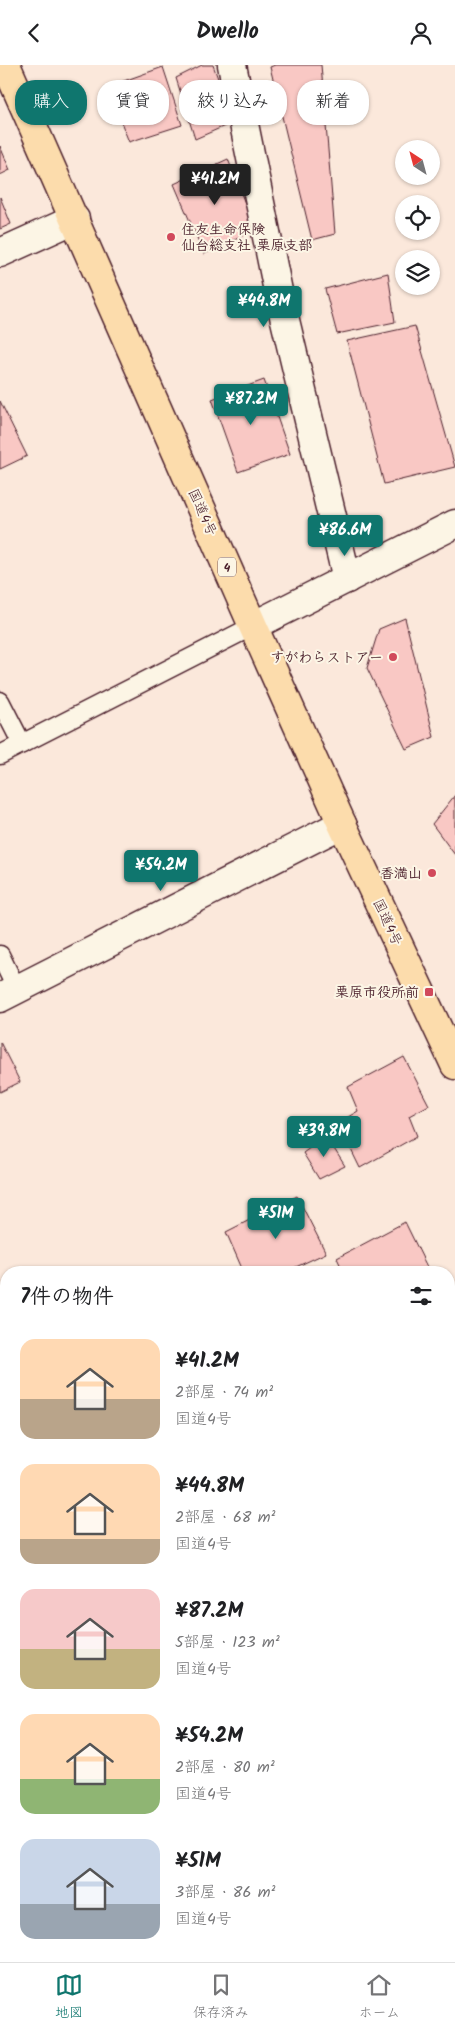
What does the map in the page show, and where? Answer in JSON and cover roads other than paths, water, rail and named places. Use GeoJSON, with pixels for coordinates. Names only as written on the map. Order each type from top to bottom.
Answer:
{"type":"FeatureCollection","features":[{"type":"Feature","properties":{"kind":"highway","name":"国道4号"},"geometry":{"type":"LineString","coordinates":[[6,65],[252,626],[455,1065]]}},
{"type":"Feature","properties":{"kind":"street"},"geometry":{"type":"LineString","coordinates":[[232,65],[278,291],[347,579]]}},
{"type":"Feature","properties":{"kind":"street"},"geometry":{"type":"LineString","coordinates":[[0,253],[75,219]]}},
{"type":"Feature","properties":{"kind":"street"},"geometry":{"type":"LineString","coordinates":[[252,626],[455,524]]}},
{"type":"Feature","properties":{"kind":"street"},"geometry":{"type":"LineString","coordinates":[[8,994],[342,824]]}},
{"type":"Feature","properties":{"kind":"lane"},"geometry":{"type":"LineString","coordinates":[[0,755],[252,626]]}},
{"type":"Feature","properties":{"kind":"lane"},"geometry":{"type":"LineString","coordinates":[[0,701],[22,743]]}},
{"type":"Feature","properties":{"kind":"lane"},"geometry":{"type":"LineString","coordinates":[[0,955],[8,994]]}},
{"type":"Feature","properties":{"kind":"place","name":"住友生命保険 仙台総支社 栗原支部"},"geometry":{"type":"Point","coordinates":[171,237]}},
{"type":"Feature","properties":{"kind":"place","name":"すがわらストアー"},"geometry":{"type":"Point","coordinates":[393,657]}},
{"type":"Feature","properties":{"kind":"place","name":"香満山"},"geometry":{"type":"Point","coordinates":[432,873]}},
{"type":"Feature","properties":{"kind":"place","name":"栗原市役所前"},"geometry":{"type":"Point","coordinates":[429,992]}}]}
